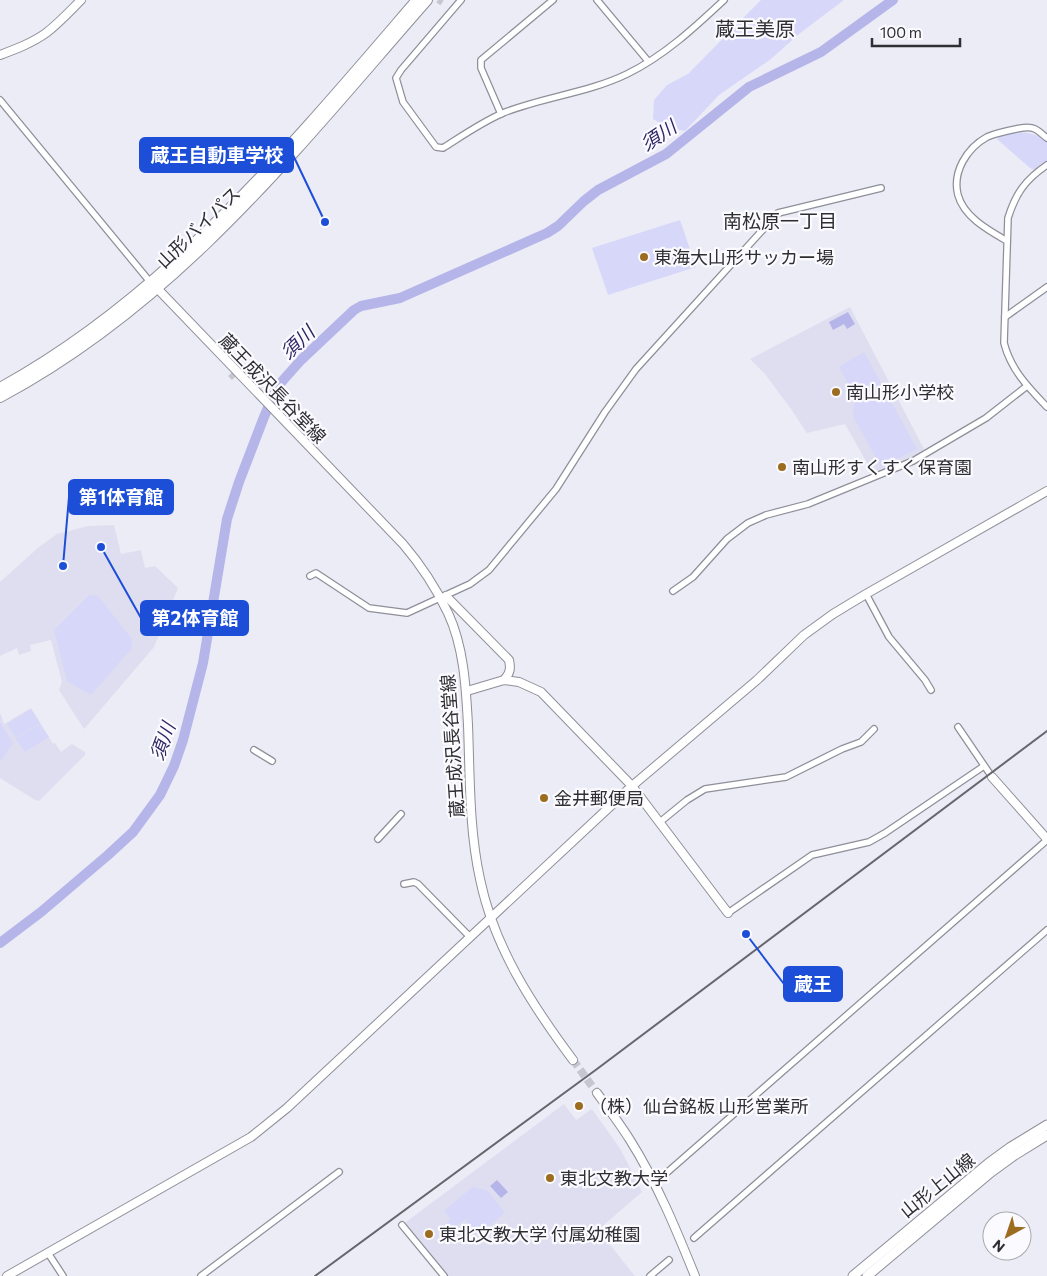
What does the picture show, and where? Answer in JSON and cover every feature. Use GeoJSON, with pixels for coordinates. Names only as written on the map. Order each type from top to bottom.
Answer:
{"type":"FeatureCollection","features":[{"type":"Feature","properties":{"kind":"highway","name":"山形バイパス"},"geometry":{"type":"LineString","coordinates":[[0,388],[59,351],[154,286],[266,170],[417,0]]}},
{"type":"Feature","properties":{"kind":"highway","name":"山形バイパス"},"geometry":{"type":"LineString","coordinates":[[0,397],[64,358],[108,328],[154,286],[223,229],[281,168],[428,0]]}},
{"type":"Feature","properties":{"kind":"main road","name":"山形上山線"},"geometry":{"type":"LineString","coordinates":[[853,1276],[989,1163],[1047,1125]]}},
{"type":"Feature","properties":{"kind":"main road","name":"山形上山線"},"geometry":{"type":"LineString","coordinates":[[867,1276],[991,1172],[1047,1135]]}},
{"type":"Feature","properties":{"kind":"street"},"geometry":{"type":"LineString","coordinates":[[0,55],[46,33],[81,0]]}},
{"type":"Feature","properties":{"kind":"street"},"geometry":{"type":"LineString","coordinates":[[461,0],[396,78],[403,102],[436,146],[443,148],[501,114],[539,101],[608,82],[648,61],[692,29],[724,0]]}},
{"type":"Feature","properties":{"kind":"street"},"geometry":{"type":"LineString","coordinates":[[501,114],[481,68],[481,60],[553,0]]}},
{"type":"Feature","properties":{"kind":"street"},"geometry":{"type":"LineString","coordinates":[[597,0],[648,61]]}},
{"type":"Feature","properties":{"kind":"street"},"geometry":{"type":"LineString","coordinates":[[0,100],[154,286]]}},
{"type":"Feature","properties":{"kind":"street"},"geometry":{"type":"LineString","coordinates":[[1006,241],[982,226],[962,204],[956,180],[958,170],[967,154],[978,143],[994,134],[1028,127],[1034,128],[1047,138]]}},
{"type":"Feature","properties":{"kind":"street"},"geometry":{"type":"LineString","coordinates":[[1047,165],[1021,188],[1008,218],[1004,343],[1016,372],[1047,407]]}},
{"type":"Feature","properties":{"kind":"street"},"geometry":{"type":"LineString","coordinates":[[310,576],[316,573],[345,594],[369,608],[408,613],[470,584],[489,570],[556,489],[600,419],[636,368],[778,213],[881,188]]}},
{"type":"Feature","properties":{"kind":"street","name":"蔵王成沢長谷堂線"},"geometry":{"type":"LineString","coordinates":[[154,286],[413,556],[443,597],[458,643],[467,691],[473,833],[480,880],[491,919],[522,986],[573,1060]]}},
{"type":"Feature","properties":{"kind":"street"},"geometry":{"type":"LineString","coordinates":[[1005,317],[1047,288]]}},
{"type":"Feature","properties":{"kind":"street"},"geometry":{"type":"LineString","coordinates":[[673,591],[693,577],[727,539],[748,523],[766,514],[808,504],[913,461],[986,418],[1027,386]]}},
{"type":"Feature","properties":{"kind":"street"},"geometry":{"type":"LineString","coordinates":[[7,1276],[251,1137],[287,1108],[632,786],[744,691],[804,635],[833,614],[866,594],[1047,491]]}},
{"type":"Feature","properties":{"kind":"street"},"geometry":{"type":"LineString","coordinates":[[866,594],[889,637],[925,680],[930,690]]}},
{"type":"Feature","properties":{"kind":"street"},"geometry":{"type":"LineString","coordinates":[[443,597],[509,660],[510,673],[504,680]]}},
{"type":"Feature","properties":{"kind":"street"},"geometry":{"type":"LineString","coordinates":[[467,691],[504,680],[520,682],[541,692],[632,786],[728,913],[812,855],[869,842],[886,833],[984,766]]}},
{"type":"Feature","properties":{"kind":"street"},"geometry":{"type":"LineString","coordinates":[[663,1176],[1047,839],[992,777],[958,727]]}},
{"type":"Feature","properties":{"kind":"street"},"geometry":{"type":"LineString","coordinates":[[660,822],[687,800],[705,789],[786,777],[842,748],[861,742],[874,729]]}},
{"type":"Feature","properties":{"kind":"street"},"geometry":{"type":"LineString","coordinates":[[254,750],[272,762]]}},
{"type":"Feature","properties":{"kind":"street"},"geometry":{"type":"LineString","coordinates":[[378,839],[402,814]]}},
{"type":"Feature","properties":{"kind":"street"},"geometry":{"type":"LineString","coordinates":[[404,884],[418,884],[470,937]]}},
{"type":"Feature","properties":{"kind":"street"},"geometry":{"type":"LineString","coordinates":[[694,1238],[1047,930]]}},
{"type":"Feature","properties":{"kind":"street"},"geometry":{"type":"LineString","coordinates":[[597,1093],[630,1139],[647,1169],[668,1211],[695,1276]]}},
{"type":"Feature","properties":{"kind":"street"},"geometry":{"type":"LineString","coordinates":[[201,1276],[339,1172]]}},
{"type":"Feature","properties":{"kind":"street"},"geometry":{"type":"LineString","coordinates":[[402,1225],[442,1275]]}},
{"type":"Feature","properties":{"kind":"street"},"geometry":{"type":"LineString","coordinates":[[48,1252],[64,1276]]}},
{"type":"Feature","properties":{"kind":"street"},"geometry":{"type":"LineString","coordinates":[[650,1276],[669,1260]]}},
{"type":"Feature","properties":{"kind":"shaded area"},"geometry":{"type":"Polygon","coordinates":[[[761,0],[844,0],[799,34],[771,59],[719,95],[685,131],[667,127],[653,119],[654,100],[667,85],[688,74],[761,0]]]}},
{"type":"Feature","properties":{"kind":"shaded area"},"geometry":{"type":"Polygon","coordinates":[[[1015,132],[1032,134],[1047,142],[1047,161],[1035,170],[1030,168],[997,139],[1001,135],[1015,132]]]}},
{"type":"Feature","properties":{"kind":"shaded area","name":"東海大山形サッカー場"},"geometry":{"type":"Polygon","coordinates":[[[680,220],[696,267],[608,295],[592,248],[680,220]]]}},
{"type":"Feature","properties":{"kind":"shaded area","name":"南山形小学校"},"geometry":{"type":"Polygon","coordinates":[[[850,307],[924,449],[921,453],[880,473],[871,470],[845,424],[807,433],[765,374],[750,359],[850,307]]]}},
{"type":"Feature","properties":{"kind":"shaded area"},"geometry":{"type":"Polygon","coordinates":[[[848,312],[855,324],[847,329],[844,324],[833,330],[829,322],[848,312]]]}},
{"type":"Feature","properties":{"kind":"shaded area"},"geometry":{"type":"Polygon","coordinates":[[[864,352],[917,449],[881,467],[853,416],[855,397],[839,367],[864,352]]]}},
{"type":"Feature","properties":{"kind":"shaded area"},"geometry":{"type":"Polygon","coordinates":[[[114,525],[121,554],[141,550],[145,568],[155,566],[178,588],[154,647],[84,729],[59,690],[62,682],[51,640],[30,645],[31,651],[19,655],[17,648],[0,656],[0,582],[39,547],[57,534],[88,526],[114,525]]]}},
{"type":"Feature","properties":{"kind":"shaded area"},"geometry":{"type":"Polygon","coordinates":[[[89,595],[98,596],[132,639],[132,648],[91,695],[67,681],[54,630],[89,595]]]}},
{"type":"Feature","properties":{"kind":"shaded area"},"geometry":{"type":"Polygon","coordinates":[[[31,708],[53,744],[55,743],[61,752],[72,744],[85,752],[85,755],[39,801],[0,778],[0,713],[4,724],[31,708]]]}},
{"type":"Feature","properties":{"kind":"shaded area"},"geometry":{"type":"Polygon","coordinates":[[[31,709],[40,723],[16,738],[7,724],[31,709]]]}},
{"type":"Feature","properties":{"kind":"shaded area"},"geometry":{"type":"Polygon","coordinates":[[[0,722],[13,743],[0,762],[0,722]]]}},
{"type":"Feature","properties":{"kind":"shaded area"},"geometry":{"type":"Polygon","coordinates":[[[40,724],[49,737],[25,752],[16,739],[40,724]]]}},
{"type":"Feature","properties":{"kind":"shaded area","name":"東北文教大学"},"geometry":{"type":"Polygon","coordinates":[[[564,1104],[576,1120],[592,1109],[621,1150],[642,1192],[598,1230],[635,1276],[438,1276],[442,1273],[402,1225],[564,1104]]]}},
{"type":"Feature","properties":{"kind":"shaded area"},"geometry":{"type":"Polygon","coordinates":[[[497,1180],[508,1192],[501,1198],[490,1186],[497,1180]]]}},
{"type":"Feature","properties":{"kind":"shaded area"},"geometry":{"type":"Polygon","coordinates":[[[473,1187],[488,1191],[505,1213],[478,1235],[465,1219],[445,1235],[440,1228],[451,1219],[444,1211],[473,1187]]]}},
{"type":"Feature","properties":{"kind":"waterway","name":"須川"},"geometry":{"type":"LineString","coordinates":[[0,943],[41,912],[133,832],[160,795],[174,766],[183,740],[203,663],[227,519],[239,482],[277,387],[301,360],[354,310],[361,306],[400,298],[547,233],[558,226],[598,190],[666,154],[749,87],[821,52],[893,0]]}},
{"type":"Feature","properties":{"kind":"tunnel"},"geometry":{"type":"LineString","coordinates":[[438,0],[442,3]]}},
{"type":"Feature","properties":{"kind":"tunnel"},"geometry":{"type":"LineString","coordinates":[[230,378],[244,365]]}},
{"type":"Feature","properties":{"kind":"tunnel"},"geometry":{"type":"LineString","coordinates":[[573,1060],[597,1093]]}},
{"type":"Feature","properties":{"kind":"railway"},"geometry":{"type":"LineString","coordinates":[[315,1276],[597,1069],[1047,731]]}},
{"type":"Feature","properties":{"kind":"place","name":"蔵王自動車学校"},"geometry":{"type":"Point","coordinates":[325,222]}},
{"type":"Feature","properties":{"kind":"place","name":"東海大山形サッカー場"},"geometry":{"type":"Point","coordinates":[644,257]}},
{"type":"Feature","properties":{"kind":"place","name":"南山形小学校"},"geometry":{"type":"Point","coordinates":[836,392]}},
{"type":"Feature","properties":{"kind":"place","name":"南山形すくすく保育園"},"geometry":{"type":"Point","coordinates":[782,467]}},
{"type":"Feature","properties":{"kind":"place","name":"第2体育館"},"geometry":{"type":"Point","coordinates":[101,547]}},
{"type":"Feature","properties":{"kind":"place","name":"第1体育館"},"geometry":{"type":"Point","coordinates":[63,566]}},
{"type":"Feature","properties":{"kind":"place","name":"金井郵便局"},"geometry":{"type":"Point","coordinates":[544,798]}},
{"type":"Feature","properties":{"kind":"place","name":"蔵王"},"geometry":{"type":"Point","coordinates":[746,934]}},
{"type":"Feature","properties":{"kind":"place","name":"（株）仙台銘板 山形営業所"},"geometry":{"type":"Point","coordinates":[579,1106]}},
{"type":"Feature","properties":{"kind":"place","name":"東北文教大学"},"geometry":{"type":"Point","coordinates":[550,1178]}},
{"type":"Feature","properties":{"kind":"place","name":"東北文教大学 付属幼稚園"},"geometry":{"type":"Point","coordinates":[429,1234]}},
{"type":"Feature","properties":{"kind":"district","name":"蔵王美原"},"geometry":{"type":"Point","coordinates":[755,28]}},
{"type":"Feature","properties":{"kind":"district","name":"南松原一丁目"},"geometry":{"type":"Point","coordinates":[780,220]}}]}
